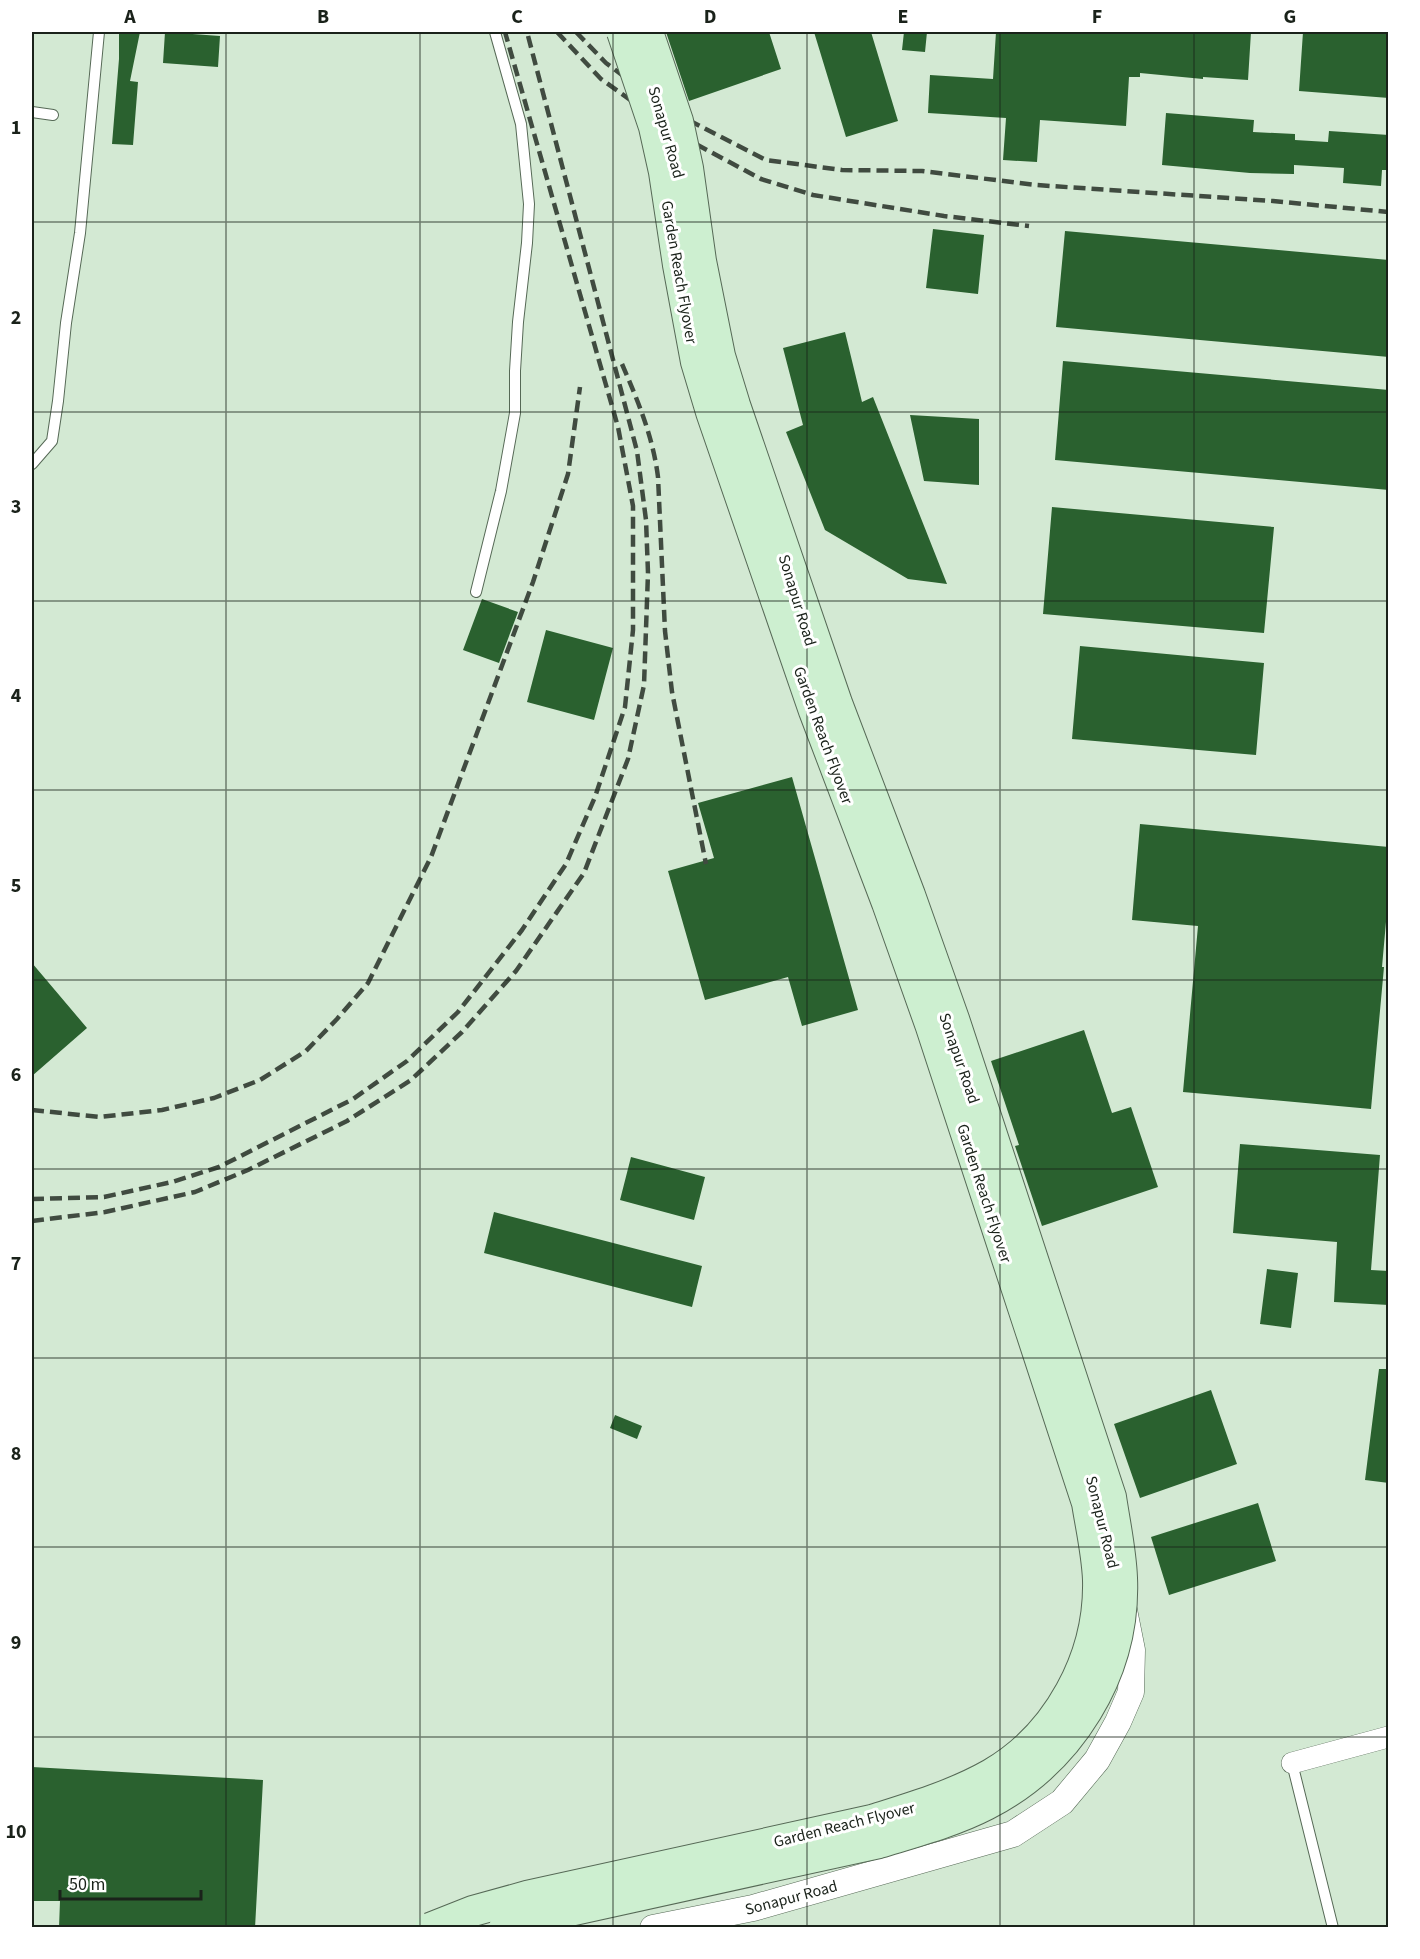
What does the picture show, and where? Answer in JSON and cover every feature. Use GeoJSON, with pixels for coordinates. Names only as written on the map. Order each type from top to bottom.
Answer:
{"type":"FeatureCollection","features":[{"type":"Feature","properties":{"kind":"main road","name":"Garden Reach Flyover"},"geometry":{"type":"LineString","coordinates":[[430,1928],[473,1911],[527,1896],[872,1820],[974,1784],[1011,1761],[1036,1738],[1057,1713],[1080,1672],[1091,1639],[1097,1604],[1096,1557],[1087,1503],[931,1027],[814,711],[711,412],[696,362],[664,172],[654,127],[622,32]]}},
{"type":"Feature","properties":{"kind":"main road","name":"Garden Reach Flyover"},"geometry":{"type":"LineString","coordinates":[[504,1928],[879,1843],[984,1806],[1006,1794],[1045,1764],[1077,1727],[1106,1674],[1118,1632],[1122,1606],[1120,1554],[1107,1486],[954,1019],[837,703],[720,356],[701,261],[688,168],[678,121],[648,32]]}},
{"type":"Feature","properties":{"kind":"street","name":"Sonapur Road"},"geometry":{"type":"LineString","coordinates":[[636,32],[658,102],[669,127],[718,330],[815,654],[988,1138],[1072,1398],[1132,1650],[1131,1692],[1097,1760],[1062,1802],[1013,1834],[753,1908],[653,1928]]}},
{"type":"Feature","properties":{"kind":"street"},"geometry":{"type":"LineString","coordinates":[[1292,1762],[1389,1737]]}},
{"type":"Feature","properties":{"kind":"lane"},"geometry":{"type":"LineString","coordinates":[[32,464],[52,441],[66,323],[80,233],[99,32]]}},
{"type":"Feature","properties":{"kind":"lane"},"geometry":{"type":"LineString","coordinates":[[476,592],[503,481],[515,413],[516,352],[529,204],[521,124],[495,32]]}},
{"type":"Feature","properties":{"kind":"lane"},"geometry":{"type":"LineString","coordinates":[[32,112],[53,115]]}},
{"type":"Feature","properties":{"kind":"lane"},"geometry":{"type":"LineString","coordinates":[[1292,1762],[1333,1928]]}},
{"type":"Feature","properties":{"kind":"building"},"geometry":{"type":"Polygon","coordinates":[[[119,32],[140,32],[130,81],[138,82],[133,145],[112,144],[119,32]]]}},
{"type":"Feature","properties":{"kind":"building"},"geometry":{"type":"Polygon","coordinates":[[[165,32],[220,36],[218,67],[163,63],[165,32]]]}},
{"type":"Feature","properties":{"kind":"building"},"geometry":{"type":"Polygon","coordinates":[[[666,32],[769,32],[781,69],[689,101],[666,32]]]}},
{"type":"Feature","properties":{"kind":"building"},"geometry":{"type":"Polygon","coordinates":[[[814,32],[871,32],[898,121],[846,137],[814,32]]]}},
{"type":"Feature","properties":{"kind":"building"},"geometry":{"type":"Polygon","coordinates":[[[904,32],[927,32],[925,52],[902,50],[904,32]]]}},
{"type":"Feature","properties":{"kind":"building"},"geometry":{"type":"Polygon","coordinates":[[[996,32],[1251,32],[1248,80],[1203,77],[1203,79],[1140,73],[1140,77],[1129,77],[1126,126],[1040,120],[1037,162],[1003,160],[1006,118],[928,113],[930,75],[993,79],[996,32]]]}},
{"type":"Feature","properties":{"kind":"building"},"geometry":{"type":"Polygon","coordinates":[[[1303,32],[1389,32],[1389,98],[1299,91],[1303,32]]]}},
{"type":"Feature","properties":{"kind":"building"},"geometry":{"type":"Polygon","coordinates":[[[1166,113],[1254,120],[1253,132],[1295,134],[1295,140],[1328,142],[1329,131],[1389,135],[1389,170],[1382,170],[1381,186],[1343,183],[1344,168],[1294,165],[1294,174],[1250,173],[1162,165],[1166,113]]]}},
{"type":"Feature","properties":{"kind":"building"},"geometry":{"type":"Polygon","coordinates":[[[933,229],[984,235],[978,294],[926,288],[933,229]]]}},
{"type":"Feature","properties":{"kind":"building"},"geometry":{"type":"Polygon","coordinates":[[[1065,231],[1389,260],[1389,357],[1056,327],[1065,231]]]}},
{"type":"Feature","properties":{"kind":"building"},"geometry":{"type":"Polygon","coordinates":[[[845,332],[862,402],[873,397],[947,584],[908,579],[825,530],[786,432],[803,425],[783,348],[845,332]]]}},
{"type":"Feature","properties":{"kind":"building"},"geometry":{"type":"Polygon","coordinates":[[[1063,361],[1389,390],[1389,490],[1055,460],[1063,361]]]}},
{"type":"Feature","properties":{"kind":"building"},"geometry":{"type":"Polygon","coordinates":[[[910,415],[979,419],[979,485],[924,481],[910,415]]]}},
{"type":"Feature","properties":{"kind":"building"},"geometry":{"type":"Polygon","coordinates":[[[1052,507],[1274,527],[1264,633],[1043,614],[1052,507]]]}},
{"type":"Feature","properties":{"kind":"building"},"geometry":{"type":"Polygon","coordinates":[[[482,599],[518,612],[499,663],[463,650],[482,599]]]}},
{"type":"Feature","properties":{"kind":"building"},"geometry":{"type":"Polygon","coordinates":[[[546,630],[613,648],[594,720],[527,702],[546,630]]]}},
{"type":"Feature","properties":{"kind":"building"},"geometry":{"type":"Polygon","coordinates":[[[1080,646],[1264,663],[1256,755],[1072,739],[1080,646]]]}},
{"type":"Feature","properties":{"kind":"building"},"geometry":{"type":"Polygon","coordinates":[[[792,777],[858,1010],[802,1026],[788,977],[705,1000],[668,871],[714,858],[698,803],[792,777]]]}},
{"type":"Feature","properties":{"kind":"building"},"geometry":{"type":"Polygon","coordinates":[[[1140,824],[1389,847],[1389,888],[1382,967],[1384,967],[1371,1109],[1183,1092],[1198,926],[1132,920],[1140,824]]]}},
{"type":"Feature","properties":{"kind":"building"},"geometry":{"type":"Polygon","coordinates":[[[32,963],[87,1028],[32,1076],[32,963]]]}},
{"type":"Feature","properties":{"kind":"building"},"geometry":{"type":"Polygon","coordinates":[[[1084,1030],[1112,1113],[1131,1107],[1158,1187],[1042,1226],[1015,1146],[1019,1145],[991,1061],[1084,1030]]]}},
{"type":"Feature","properties":{"kind":"building"},"geometry":{"type":"Polygon","coordinates":[[[1240,1144],[1380,1155],[1371,1270],[1389,1271],[1389,1305],[1334,1302],[1337,1242],[1233,1233],[1240,1144]]]}},
{"type":"Feature","properties":{"kind":"building"},"geometry":{"type":"Polygon","coordinates":[[[631,1157],[705,1177],[694,1220],[620,1200],[631,1157]]]}},
{"type":"Feature","properties":{"kind":"building"},"geometry":{"type":"Polygon","coordinates":[[[494,1212],[702,1266],[692,1307],[484,1253],[494,1212]]]}},
{"type":"Feature","properties":{"kind":"building"},"geometry":{"type":"Polygon","coordinates":[[[1267,1269],[1298,1273],[1291,1328],[1260,1324],[1267,1269]]]}},
{"type":"Feature","properties":{"kind":"building"},"geometry":{"type":"Polygon","coordinates":[[[1379,1369],[1389,1369],[1389,1483],[1365,1480],[1379,1369]]]}},
{"type":"Feature","properties":{"kind":"building"},"geometry":{"type":"Polygon","coordinates":[[[1211,1390],[1237,1464],[1140,1498],[1114,1424],[1211,1390]]]}},
{"type":"Feature","properties":{"kind":"building"},"geometry":{"type":"Polygon","coordinates":[[[615,1415],[642,1426],[637,1439],[610,1428],[615,1415]]]}},
{"type":"Feature","properties":{"kind":"building"},"geometry":{"type":"Polygon","coordinates":[[[1258,1503],[1276,1561],[1169,1595],[1151,1537],[1258,1503]]]}},
{"type":"Feature","properties":{"kind":"building"},"geometry":{"type":"Polygon","coordinates":[[[32,1767],[263,1780],[255,1928],[59,1928],[60,1901],[32,1901],[32,1767]]]}},
{"type":"Feature","properties":{"kind":"railway"},"geometry":{"type":"LineString","coordinates":[[32,1199],[104,1197],[172,1182],[219,1167],[353,1099],[407,1061],[458,1012],[522,930],[566,864],[595,797],[625,707],[633,630],[633,506],[618,427],[505,32]]}},
{"type":"Feature","properties":{"kind":"railway"},"geometry":{"type":"LineString","coordinates":[[32,1221],[105,1212],[195,1192],[248,1170],[347,1121],[411,1080],[462,1032],[516,971],[584,873],[628,759],[644,685],[648,573],[646,520],[637,451],[527,32]]}},
{"type":"Feature","properties":{"kind":"railway"},"geometry":{"type":"LineString","coordinates":[[557,32],[601,79],[681,136],[761,179],[813,195],[944,216],[1029,226]]}},
{"type":"Feature","properties":{"kind":"railway"},"geometry":{"type":"LineString","coordinates":[[576,32],[606,63],[669,110],[766,160],[842,170],[922,171],[1036,185],[1273,201],[1388,212]]}},
{"type":"Feature","properties":{"kind":"railway"},"geometry":{"type":"LineString","coordinates":[[622,364],[644,419],[656,462],[665,631],[672,692],[706,864]]}},
{"type":"Feature","properties":{"kind":"railway"},"geometry":{"type":"LineString","coordinates":[[32,1110],[100,1117],[162,1110],[214,1098],[260,1080],[306,1051],[368,983],[431,857],[533,582],[568,474],[580,387]]}}]}
